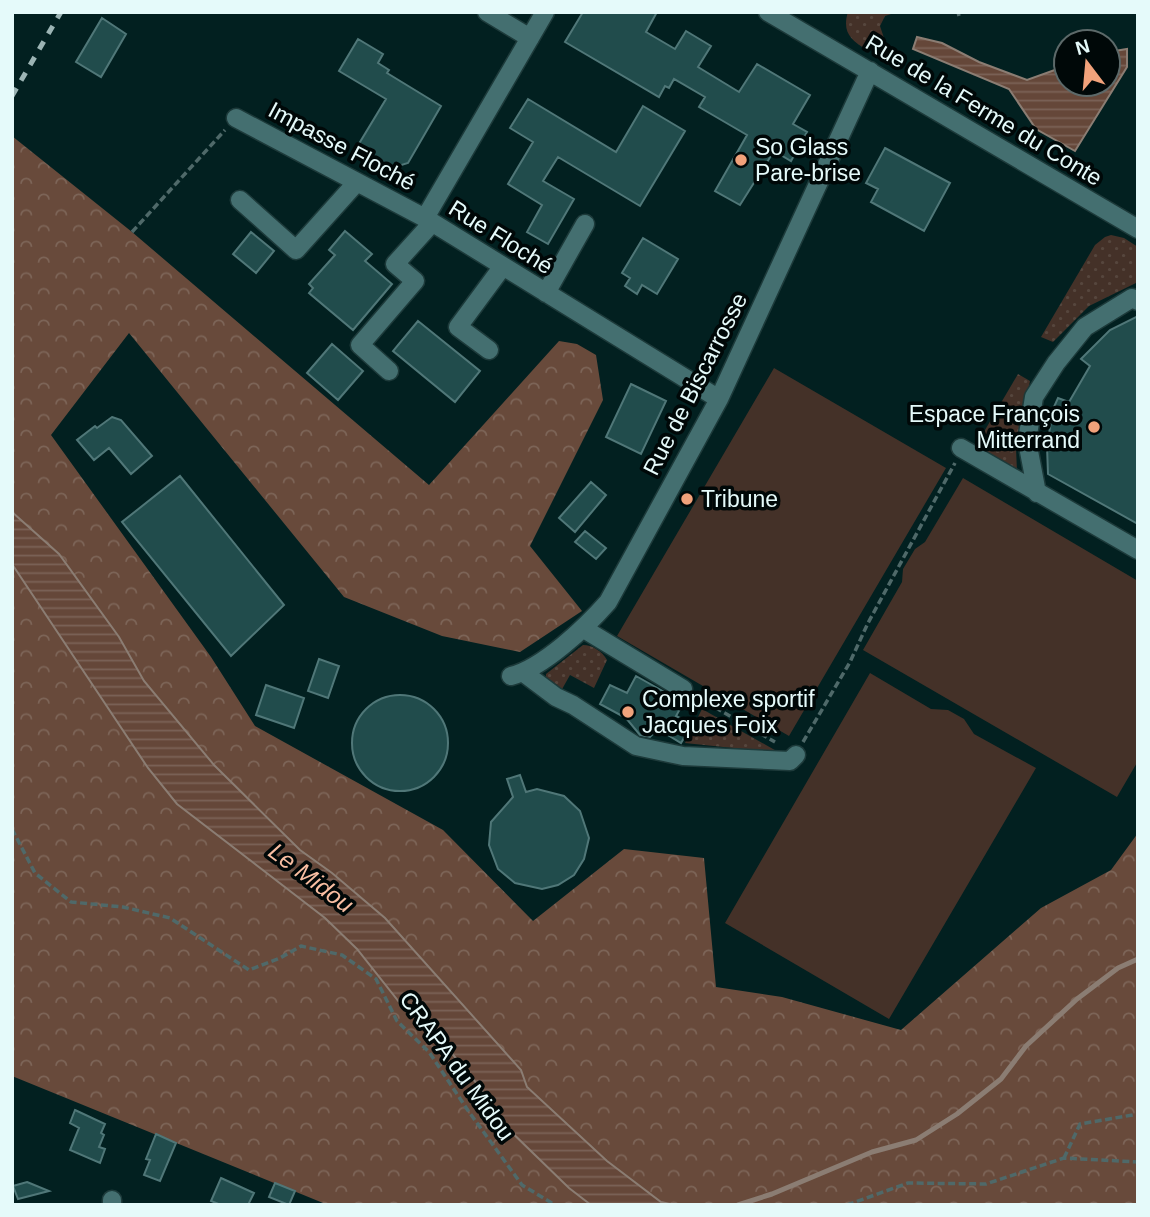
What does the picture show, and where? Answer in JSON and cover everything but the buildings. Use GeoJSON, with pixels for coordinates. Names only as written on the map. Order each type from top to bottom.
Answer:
{"type":"FeatureCollection","features":[{"type":"Feature","properties":{"kind":"street"},"geometry":{"type":"LineString","coordinates":[[487,12],[530,38]]}},
{"type":"Feature","properties":{"kind":"street","name":"Rue Floché"},"geometry":{"type":"LineString","coordinates":[[545,12],[429,220],[719,399]]}},
{"type":"Feature","properties":{"kind":"street","name":"Rue de la Ferme du Conte"},"geometry":{"type":"LineString","coordinates":[[768,12],[1138,229]]}},
{"type":"Feature","properties":{"kind":"street","name":"Rue de Biscarrosse"},"geometry":{"type":"LineString","coordinates":[[796,755],[790,761],[683,756],[636,746],[573,705],[517,675],[584,629],[608,603],[719,399],[870,71]]}},
{"type":"Feature","properties":{"kind":"street","name":"Impasse Floché"},"geometry":{"type":"LineString","coordinates":[[236,118],[429,220]]}},
{"type":"Feature","properties":{"kind":"street"},"geometry":{"type":"LineString","coordinates":[[240,200],[296,250],[357,182]]}},
{"type":"Feature","properties":{"kind":"street"},"geometry":{"type":"LineString","coordinates":[[390,371],[360,345],[415,281],[395,264],[429,220]]}},
{"type":"Feature","properties":{"kind":"street"},"geometry":{"type":"LineString","coordinates":[[546,293],[585,224]]}},
{"type":"Feature","properties":{"kind":"street"},"geometry":{"type":"LineString","coordinates":[[489,350],[458,327],[503,266]]}},
{"type":"Feature","properties":{"kind":"street"},"geometry":{"type":"LineString","coordinates":[[1037,493],[1027,441],[1034,397],[1056,363],[1085,327],[1132,298],[1138,301]]}},
{"type":"Feature","properties":{"kind":"street"},"geometry":{"type":"LineString","coordinates":[[961,448],[1138,550]]}},
{"type":"Feature","properties":{"kind":"street"},"geometry":{"type":"LineString","coordinates":[[584,629],[683,689]]}},
{"type":"Feature","properties":{"kind":"path"},"geometry":{"type":"LineString","coordinates":[[132,232],[236,118]]}},
{"type":"Feature","properties":{"kind":"path"},"geometry":{"type":"LineString","coordinates":[[683,689],[796,755],[850,662],[867,623],[953,469],[961,448]]}},
{"type":"Feature","properties":{"kind":"path","name":"CRAPA du Midou"},"geometry":{"type":"LineString","coordinates":[[12,829],[35,873],[71,902],[123,907],[170,918],[249,970],[301,946],[342,955],[376,979],[397,1021],[429,1052],[522,1185],[555,1205]]}},
{"type":"Feature","properties":{"kind":"path"},"geometry":{"type":"LineString","coordinates":[[1064,1158],[1080,1124],[1138,1114]]}},
{"type":"Feature","properties":{"kind":"path"},"geometry":{"type":"LineString","coordinates":[[847,1205],[908,1183],[986,1184],[1064,1158],[1138,1161]]}},
{"type":"Feature","properties":{"kind":"shaded area"},"geometry":{"type":"Polygon","coordinates":[[[848,12],[897,12],[885,16],[880,26],[886,44],[866,49],[856,42],[847,30],[848,12]]]}},
{"type":"Feature","properties":{"kind":"shaded area"},"geometry":{"type":"Polygon","coordinates":[[[1111,235],[1124,238],[1138,247],[1138,282],[1089,306],[1053,342],[1041,337],[1095,245],[1111,235]]]}},
{"type":"Feature","properties":{"kind":"shaded area"},"geometry":{"type":"Polygon","coordinates":[[[774,368],[946,468],[789,736],[617,636],[774,368]]]}},
{"type":"Feature","properties":{"kind":"shaded area"},"geometry":{"type":"Polygon","coordinates":[[[1018,374],[1030,381],[1016,448],[1017,472],[975,447],[1018,374]]]}},
{"type":"Feature","properties":{"kind":"shaded area"},"geometry":{"type":"Polygon","coordinates":[[[963,478],[1138,581],[1138,761],[1117,797],[863,650],[902,582],[903,569],[915,549],[925,542],[963,478]]]}},
{"type":"Feature","properties":{"kind":"shaded area"},"geometry":{"type":"Polygon","coordinates":[[[583,645],[596,649],[607,660],[594,688],[570,675],[561,691],[546,683],[546,674],[583,645]]]}},
{"type":"Feature","properties":{"kind":"shaded area"},"geometry":{"type":"Polygon","coordinates":[[[870,673],[931,709],[948,710],[964,719],[974,734],[1036,768],[889,1019],[725,923],[870,673]]]}},
{"type":"Feature","properties":{"kind":"shaded area"},"geometry":{"type":"Polygon","coordinates":[[[702,709],[780,753],[685,743],[702,709]]]}},
{"type":"Feature","properties":{"kind":"green space"},"geometry":{"type":"Polygon","coordinates":[[[12,136],[132,232],[429,485],[559,341],[577,344],[596,355],[603,400],[530,546],[582,611],[520,652],[442,636],[344,597],[129,333],[51,435],[211,657],[255,726],[443,830],[533,921],[624,849],[704,858],[716,987],[782,997],[901,1030],[1041,908],[1111,870],[1138,833],[1138,1205],[328,1205],[12,1076],[12,136]]]}},
{"type":"Feature","properties":{"kind":"water"},"geometry":{"type":"Polygon","coordinates":[[[917,37],[942,43],[979,62],[1027,80],[1052,71],[1052,98],[1108,98],[1075,151],[1036,129],[1009,89],[913,49],[917,37]]]}},
{"type":"Feature","properties":{"kind":"water"},"geometry":{"type":"Polygon","coordinates":[[[1127,49],[1127,67],[1122,75],[1122,50],[1127,49]]]}},
{"type":"Feature","properties":{"kind":"water","name":"Le Midou"},"geometry":{"type":"Polygon","coordinates":[[[12,512],[59,554],[119,637],[144,681],[214,765],[300,850],[385,918],[521,1070],[527,1087],[607,1161],[661,1202],[675,1205],[591,1205],[569,1188],[500,1121],[482,1090],[432,1029],[407,1012],[357,949],[325,918],[177,804],[148,768],[12,564],[12,512]]]}},
{"type":"Feature","properties":{"kind":"waterway"},"geometry":{"type":"LineString","coordinates":[[738,1205],[772,1194],[872,1152],[916,1140],[957,1114],[1001,1079],[1026,1046],[1077,999],[1118,968],[1138,959]]}},
{"type":"Feature","properties":{"kind":"railway"},"geometry":{"type":"LineString","coordinates":[[12,96],[61,12]]}},
{"type":"Feature","properties":{"kind":"place","name":"So Glass Pare-brise"},"geometry":{"type":"Point","coordinates":[741,160]}},
{"type":"Feature","properties":{"kind":"place","name":"Espace François Mitterrand"},"geometry":{"type":"Point","coordinates":[1094,427]}},
{"type":"Feature","properties":{"kind":"place","name":"Tribune"},"geometry":{"type":"Point","coordinates":[687,499]}},
{"type":"Feature","properties":{"kind":"place","name":"Complexe sportif Jacques Foix"},"geometry":{"type":"Point","coordinates":[628,712]}}]}
